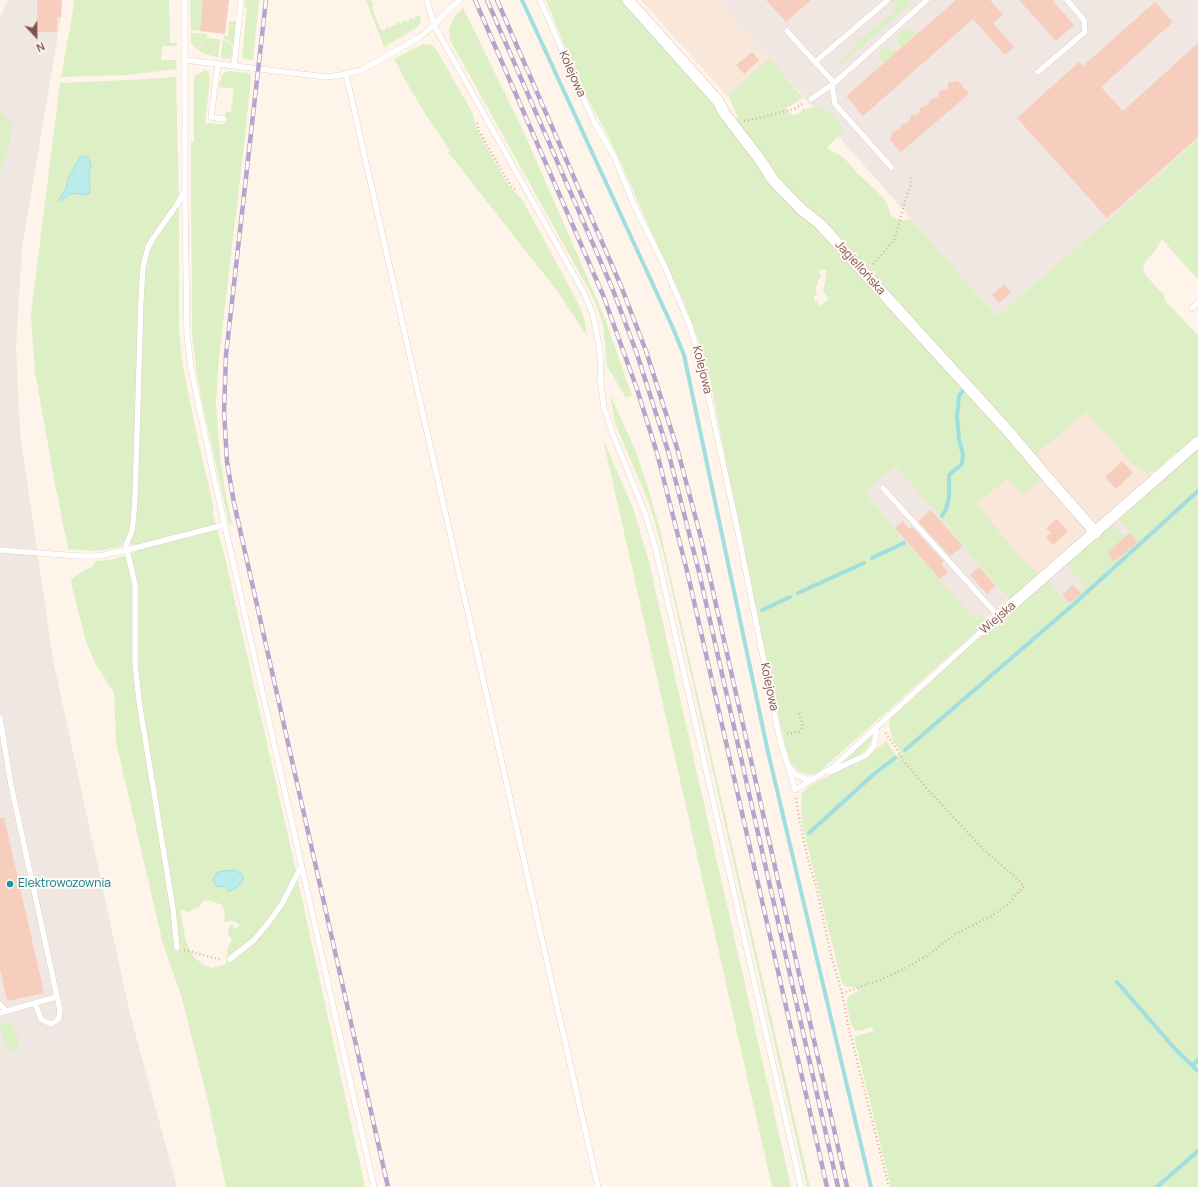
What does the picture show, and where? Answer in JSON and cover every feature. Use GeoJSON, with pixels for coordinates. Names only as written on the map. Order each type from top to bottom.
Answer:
{"type":"FeatureCollection","features":[{"type":"Feature","properties":{"kind":"street","name":"Jagiellońska"},"geometry":{"type":"LineString","coordinates":[[628,0],[718,101],[732,123],[778,186],[801,209],[820,224],[865,273],[1009,432],[1052,484],[1096,533]]}},
{"type":"Feature","properties":{"kind":"street","name":"Wiejska"},"geometry":{"type":"LineString","coordinates":[[983,630],[1096,533],[1198,442]]}},
{"type":"Feature","properties":{"kind":"lane"},"geometry":{"type":"LineString","coordinates":[[185,0],[187,334],[191,368],[224,525],[374,1187]]}},
{"type":"Feature","properties":{"kind":"lane"},"geometry":{"type":"LineString","coordinates":[[234,66],[241,0]]}},
{"type":"Feature","properties":{"kind":"lane"},"geometry":{"type":"LineString","coordinates":[[427,0],[434,25],[584,293],[593,314],[600,351],[601,386],[604,408],[614,437],[645,513],[658,557],[801,1187]]}},
{"type":"Feature","properties":{"kind":"lane"},"geometry":{"type":"LineString","coordinates":[[185,60],[326,77],[346,74],[362,70],[420,36],[460,0]]}},
{"type":"Feature","properties":{"kind":"lane","name":"Kolejowa"},"geometry":{"type":"LineString","coordinates":[[540,0],[594,122],[614,156],[634,205],[665,267],[690,326],[702,367],[737,527],[779,736],[795,790]]}},
{"type":"Feature","properties":{"kind":"lane"},"geometry":{"type":"LineString","coordinates":[[811,99],[833,84],[927,0]]}},
{"type":"Feature","properties":{"kind":"lane"},"geometry":{"type":"LineString","coordinates":[[1038,72],[1085,32],[1084,20],[1067,0]]}},
{"type":"Feature","properties":{"kind":"lane"},"geometry":{"type":"LineString","coordinates":[[815,62],[887,1]]}},
{"type":"Feature","properties":{"kind":"lane"},"geometry":{"type":"LineString","coordinates":[[788,31],[833,84],[835,104],[891,167]]}},
{"type":"Feature","properties":{"kind":"lane"},"geometry":{"type":"LineString","coordinates":[[218,64],[211,117],[224,119]]}},
{"type":"Feature","properties":{"kind":"lane"},"geometry":{"type":"LineString","coordinates":[[346,74],[598,1187]]}},
{"type":"Feature","properties":{"kind":"lane"},"geometry":{"type":"LineString","coordinates":[[178,948],[139,701],[135,663],[135,584],[126,545],[132,531],[135,499],[143,267],[148,247],[186,189]]}},
{"type":"Feature","properties":{"kind":"lane"},"geometry":{"type":"LineString","coordinates":[[1192,308],[1198,302]]}},
{"type":"Feature","properties":{"kind":"lane"},"geometry":{"type":"LineString","coordinates":[[883,488],[999,617]]}},
{"type":"Feature","properties":{"kind":"lane"},"geometry":{"type":"LineString","coordinates":[[0,550],[78,556],[99,556],[224,525]]}},
{"type":"Feature","properties":{"kind":"lane","name":"Wiejska"},"geometry":{"type":"LineString","coordinates":[[795,790],[832,767],[983,630]]}},
{"type":"Feature","properties":{"kind":"lane"},"geometry":{"type":"LineString","coordinates":[[0,718],[11,785],[60,1015],[56,1021],[51,1024],[46,1022],[42,1019],[35,1003]]}},
{"type":"Feature","properties":{"kind":"lane"},"geometry":{"type":"LineString","coordinates":[[788,766],[796,775],[806,779],[813,779],[844,766],[866,755],[874,746],[879,725]]}},
{"type":"Feature","properties":{"kind":"lane"},"geometry":{"type":"LineString","coordinates":[[839,761],[844,766]]}},
{"type":"Feature","properties":{"kind":"lane"},"geometry":{"type":"LineString","coordinates":[[230,960],[254,940],[269,922],[282,904],[301,866]]}},
{"type":"Feature","properties":{"kind":"lane"},"geometry":{"type":"LineString","coordinates":[[0,1004],[3,1012],[56,997]]}},
{"type":"Feature","properties":{"kind":"path"},"geometry":{"type":"LineString","coordinates":[[732,123],[794,109],[811,99]]}},
{"type":"Feature","properties":{"kind":"path"},"geometry":{"type":"LineString","coordinates":[[476,118],[479,131],[511,186],[520,195]]}},
{"type":"Feature","properties":{"kind":"path"},"geometry":{"type":"LineString","coordinates":[[865,273],[894,240],[911,185],[910,176]]}},
{"type":"Feature","properties":{"kind":"path"},"geometry":{"type":"LineString","coordinates":[[779,736],[799,732],[802,727],[799,713]]}},
{"type":"Feature","properties":{"kind":"path"},"geometry":{"type":"LineString","coordinates":[[842,993],[880,980],[928,955],[955,934],[990,917],[1006,905],[1024,886],[980,846],[928,790],[903,760],[879,725]]}},
{"type":"Feature","properties":{"kind":"path"},"geometry":{"type":"LineString","coordinates":[[795,790],[800,823],[831,955],[842,993],[848,1025],[889,1187]]}},
{"type":"Feature","properties":{"kind":"path"},"geometry":{"type":"LineString","coordinates":[[178,948],[226,961],[230,960]]}},
{"type":"Feature","properties":{"kind":"shaded area"},"geometry":{"type":"Polygon","coordinates":[[[8,0],[62,0],[61,17],[22,248],[16,347],[20,433],[53,660],[130,1014],[177,1187],[0,1187],[0,17],[8,0]]]}},
{"type":"Feature","properties":{"kind":"shaded area"},"geometry":{"type":"Polygon","coordinates":[[[641,0],[718,0],[771,60],[728,97],[641,0]]]}},
{"type":"Feature","properties":{"kind":"shaded area"},"geometry":{"type":"Polygon","coordinates":[[[718,0],[1198,0],[1198,139],[1128,203],[997,316],[718,0]]]}},
{"type":"Feature","properties":{"kind":"shaded area"},"geometry":{"type":"Polygon","coordinates":[[[1093,406],[1153,478],[1039,576],[1013,549],[976,503],[1093,406]]]}},
{"type":"Feature","properties":{"kind":"shaded area"},"geometry":{"type":"Polygon","coordinates":[[[895,466],[964,545],[963,547],[1008,599],[986,618],[983,614],[976,620],[902,539],[900,541],[896,538],[900,533],[865,492],[895,466]]]}},
{"type":"Feature","properties":{"kind":"shaded area"},"geometry":{"type":"Polygon","coordinates":[[[1121,518],[1141,543],[1064,610],[1048,579],[1121,518]]]}},
{"type":"Feature","properties":{"kind":"green space"},"geometry":{"type":"Polygon","coordinates":[[[74,0],[169,0],[170,43],[177,43],[177,46],[162,46],[161,60],[176,60],[177,69],[128,75],[61,77],[74,0]]]}},
{"type":"Feature","properties":{"kind":"green space"},"geometry":{"type":"Polygon","coordinates":[[[190,0],[203,0],[200,31],[191,30],[190,0]]]}},
{"type":"Feature","properties":{"kind":"green space"},"geometry":{"type":"Polygon","coordinates":[[[245,0],[259,0],[253,60],[242,58],[247,7],[245,7],[245,0]]]}},
{"type":"Feature","properties":{"kind":"green space"},"geometry":{"type":"Polygon","coordinates":[[[366,0],[370,0],[373,3],[372,8],[380,29],[385,31],[386,27],[391,28],[392,25],[396,26],[398,22],[402,24],[404,20],[408,22],[410,18],[415,19],[416,15],[421,17],[420,23],[415,29],[384,47],[366,0]]]}},
{"type":"Feature","properties":{"kind":"green space"},"geometry":{"type":"Polygon","coordinates":[[[546,0],[623,0],[700,82],[778,194],[819,227],[1016,448],[1041,479],[1023,495],[1008,478],[977,503],[1013,549],[1039,576],[1011,602],[963,547],[964,545],[895,466],[865,492],[900,534],[897,538],[900,541],[902,538],[976,620],[983,614],[986,618],[978,630],[819,772],[809,775],[800,772],[791,764],[785,745],[770,679],[710,380],[699,342],[683,300],[623,167],[582,88],[546,0]],[[824,269],[819,271],[821,277],[817,280],[818,284],[815,287],[817,294],[814,296],[814,300],[821,306],[829,298],[823,292],[827,271],[824,269]]]}},
{"type":"Feature","properties":{"kind":"green space"},"geometry":{"type":"Polygon","coordinates":[[[892,0],[910,0],[908,2],[909,5],[839,67],[839,62],[852,50],[851,48],[856,45],[859,38],[865,37],[876,24],[877,28],[884,20],[894,13],[894,10],[898,6],[892,0]]]}},
{"type":"Feature","properties":{"kind":"green space"},"geometry":{"type":"Polygon","coordinates":[[[463,8],[521,126],[602,311],[632,395],[626,398],[607,366],[603,324],[594,299],[450,40],[449,32],[451,24],[456,15],[463,8]]]}},
{"type":"Feature","properties":{"kind":"green space"},"geometry":{"type":"Polygon","coordinates":[[[229,21],[236,21],[234,45],[223,38],[224,36],[228,36],[229,21]]]}},
{"type":"Feature","properties":{"kind":"green space"},"geometry":{"type":"Polygon","coordinates":[[[903,30],[910,30],[918,33],[901,48],[898,44],[898,38],[899,34],[903,30]]]}},
{"type":"Feature","properties":{"kind":"green space"},"geometry":{"type":"Polygon","coordinates":[[[191,33],[207,34],[207,37],[196,49],[191,43],[191,33]]]}},
{"type":"Feature","properties":{"kind":"green space"},"geometry":{"type":"Polygon","coordinates":[[[207,38],[220,39],[218,57],[204,54],[197,49],[207,38]]]}},
{"type":"Feature","properties":{"kind":"green space"},"geometry":{"type":"Polygon","coordinates":[[[223,39],[233,46],[232,56],[229,59],[221,58],[223,39]]]}},
{"type":"Feature","properties":{"kind":"green space"},"geometry":{"type":"Polygon","coordinates":[[[423,44],[432,45],[436,49],[472,112],[478,132],[509,186],[523,201],[576,299],[584,318],[587,336],[558,292],[448,152],[450,150],[408,85],[394,59],[423,44]]]}},
{"type":"Feature","properties":{"kind":"green space"},"geometry":{"type":"Polygon","coordinates":[[[887,47],[897,52],[883,64],[880,60],[879,54],[882,49],[887,47]]]}},
{"type":"Feature","properties":{"kind":"green space"},"geometry":{"type":"Polygon","coordinates":[[[770,58],[803,98],[786,108],[786,110],[793,115],[798,114],[804,109],[819,107],[834,116],[844,131],[829,145],[827,149],[840,155],[846,160],[857,173],[877,191],[887,203],[891,216],[901,221],[911,219],[997,316],[1128,203],[1198,139],[1198,280],[1162,239],[1155,251],[1146,261],[1143,269],[1147,277],[1163,294],[1166,302],[1198,335],[1198,435],[1188,445],[1169,458],[1159,469],[1149,474],[1133,465],[1107,434],[1097,427],[1087,411],[1035,455],[784,189],[738,127],[737,115],[728,95],[770,58]]]}},
{"type":"Feature","properties":{"kind":"green space"},"geometry":{"type":"Polygon","coordinates":[[[204,69],[209,73],[210,78],[205,123],[224,124],[226,112],[231,112],[234,89],[219,87],[222,75],[228,71],[248,73],[251,76],[219,356],[216,405],[220,457],[232,523],[229,524],[201,397],[192,334],[191,142],[194,142],[194,78],[196,75],[203,72],[204,69]]]}},
{"type":"Feature","properties":{"kind":"green space"},"geometry":{"type":"Polygon","coordinates":[[[176,77],[179,214],[179,333],[183,367],[213,505],[213,514],[225,558],[295,867],[365,1187],[226,1187],[208,1101],[181,995],[163,944],[116,742],[114,693],[95,663],[86,641],[73,591],[71,580],[78,574],[92,567],[95,561],[112,560],[137,551],[137,544],[95,551],[68,549],[35,372],[31,314],[60,83],[176,77]],[[80,157],[63,192],[63,200],[68,195],[73,193],[85,195],[90,187],[89,171],[80,157]],[[234,870],[228,871],[225,886],[229,891],[241,883],[234,870]],[[204,900],[200,906],[188,912],[180,909],[186,942],[194,957],[204,965],[212,968],[226,964],[228,948],[232,939],[228,934],[228,930],[233,924],[235,929],[240,925],[233,921],[224,922],[225,913],[222,905],[204,900]]]}},
{"type":"Feature","properties":{"kind":"green space"},"geometry":{"type":"Polygon","coordinates":[[[0,112],[13,123],[8,149],[0,172],[0,112]]]}},
{"type":"Feature","properties":{"kind":"green space"},"geometry":{"type":"Polygon","coordinates":[[[610,395],[635,449],[659,526],[810,1187],[807,1187],[663,551],[649,503],[615,423],[610,395]]]}},
{"type":"Feature","properties":{"kind":"green space"},"geometry":{"type":"Polygon","coordinates":[[[603,439],[633,508],[649,562],[791,1187],[772,1187],[603,439]]]}},
{"type":"Feature","properties":{"kind":"green space"},"geometry":{"type":"Polygon","coordinates":[[[1198,448],[1198,1187],[891,1187],[854,1037],[874,1031],[871,1027],[864,1030],[855,1031],[851,1023],[847,1007],[847,999],[850,995],[858,991],[856,987],[846,987],[842,983],[802,824],[802,794],[813,784],[839,770],[865,759],[886,741],[896,755],[902,754],[892,739],[889,723],[891,718],[974,642],[1048,579],[1059,595],[1069,605],[1086,587],[1066,564],[1113,524],[1134,546],[1138,542],[1119,520],[1198,448]]]}},
{"type":"Feature","properties":{"kind":"green space"},"geometry":{"type":"Polygon","coordinates":[[[871,736],[873,736],[873,738],[865,751],[852,759],[842,761],[854,752],[871,736]]]}},
{"type":"Feature","properties":{"kind":"green space"},"geometry":{"type":"Polygon","coordinates":[[[11,1021],[19,1040],[18,1049],[12,1052],[4,1043],[0,1024],[11,1021]]]}},
{"type":"Feature","properties":{"kind":"water"},"geometry":{"type":"Polygon","coordinates":[[[86,156],[90,161],[91,167],[89,171],[90,193],[85,195],[73,193],[68,195],[63,200],[59,200],[80,157],[86,156]]]}},
{"type":"Feature","properties":{"kind":"water"},"geometry":{"type":"Polygon","coordinates":[[[234,870],[243,876],[241,883],[233,890],[229,891],[225,886],[217,887],[213,880],[217,872],[234,870]]]}},
{"type":"Feature","properties":{"kind":"building"},"geometry":{"type":"Polygon","coordinates":[[[37,0],[62,0],[61,17],[57,17],[57,32],[37,32],[37,0]]]}},
{"type":"Feature","properties":{"kind":"building"},"geometry":{"type":"Polygon","coordinates":[[[203,0],[229,0],[225,34],[200,31],[203,0]]]}},
{"type":"Feature","properties":{"kind":"building"},"geometry":{"type":"Polygon","coordinates":[[[766,0],[811,0],[786,22],[766,0]]]}},
{"type":"Feature","properties":{"kind":"building"},"geometry":{"type":"Polygon","coordinates":[[[956,0],[990,0],[1003,15],[993,23],[1014,47],[1005,55],[973,19],[863,116],[846,96],[956,0]]]}},
{"type":"Feature","properties":{"kind":"building"},"geometry":{"type":"Polygon","coordinates":[[[1019,0],[1052,0],[1074,25],[1056,41],[1019,0]]]}},
{"type":"Feature","properties":{"kind":"building"},"geometry":{"type":"Polygon","coordinates":[[[1155,2],[1173,22],[1101,87],[1123,111],[1198,43],[1198,137],[1107,218],[1017,118],[1079,62],[1083,66],[1155,2]]]}},
{"type":"Feature","properties":{"kind":"building"},"geometry":{"type":"Polygon","coordinates":[[[752,52],[759,60],[744,74],[736,65],[752,52]]]}},
{"type":"Feature","properties":{"kind":"building"},"geometry":{"type":"Polygon","coordinates":[[[958,81],[969,94],[901,152],[890,140],[892,132],[899,130],[902,124],[909,122],[911,115],[918,114],[921,107],[928,105],[931,99],[938,97],[940,91],[947,89],[949,82],[958,81]]]}},
{"type":"Feature","properties":{"kind":"building"},"geometry":{"type":"Polygon","coordinates":[[[1004,284],[1011,293],[999,303],[992,295],[1004,284]]]}},
{"type":"Feature","properties":{"kind":"building"},"geometry":{"type":"Polygon","coordinates":[[[1122,461],[1133,473],[1116,489],[1105,477],[1122,461]]]}},
{"type":"Feature","properties":{"kind":"building"},"geometry":{"type":"Polygon","coordinates":[[[931,510],[963,546],[950,556],[918,521],[931,510]]]}},
{"type":"Feature","properties":{"kind":"building"},"geometry":{"type":"Polygon","coordinates":[[[1057,519],[1068,531],[1053,545],[1046,537],[1051,533],[1046,528],[1057,519]]]}},
{"type":"Feature","properties":{"kind":"building"},"geometry":{"type":"Polygon","coordinates":[[[903,521],[909,529],[912,527],[944,562],[941,564],[948,572],[940,579],[895,528],[903,521]]]}},
{"type":"Feature","properties":{"kind":"building"},"geometry":{"type":"Polygon","coordinates":[[[1129,533],[1138,542],[1114,562],[1108,553],[1129,533]]]}},
{"type":"Feature","properties":{"kind":"building"},"geometry":{"type":"Polygon","coordinates":[[[979,567],[996,586],[987,594],[970,575],[979,567]]]}},
{"type":"Feature","properties":{"kind":"building"},"geometry":{"type":"Polygon","coordinates":[[[1073,585],[1081,593],[1069,603],[1062,595],[1073,585]]]}},
{"type":"Feature","properties":{"kind":"building","name":"Elektrowozownia"},"geometry":{"type":"Polygon","coordinates":[[[4,817],[44,993],[7,1001],[0,969],[0,818],[4,817]]]}},
{"type":"Feature","properties":{"kind":"waterway"},"geometry":{"type":"LineString","coordinates":[[522,0],[684,355],[768,752],[871,1187]]}},
{"type":"Feature","properties":{"kind":"waterway"},"geometry":{"type":"LineString","coordinates":[[942,516],[946,509],[949,497],[949,475],[962,464],[963,455],[959,439],[957,417],[959,396],[964,389]]}},
{"type":"Feature","properties":{"kind":"waterway"},"geometry":{"type":"LineString","coordinates":[[905,750],[1074,604],[1198,491]]}},
{"type":"Feature","properties":{"kind":"waterway"},"geometry":{"type":"LineString","coordinates":[[872,558],[904,543]]}},
{"type":"Feature","properties":{"kind":"waterway"},"geometry":{"type":"LineString","coordinates":[[798,593],[864,563]]}},
{"type":"Feature","properties":{"kind":"waterway"},"geometry":{"type":"LineString","coordinates":[[762,610],[790,597]]}},
{"type":"Feature","properties":{"kind":"waterway"},"geometry":{"type":"LineString","coordinates":[[809,833],[874,774],[895,758]]}},
{"type":"Feature","properties":{"kind":"waterway"},"geometry":{"type":"LineString","coordinates":[[1117,982],[1175,1049],[1198,1071]]}},
{"type":"Feature","properties":{"kind":"waterway"},"geometry":{"type":"LineString","coordinates":[[1193,1065],[1198,1060]]}},
{"type":"Feature","properties":{"kind":"waterway"},"geometry":{"type":"LineString","coordinates":[[1157,1187],[1198,1151]]}},
{"type":"Feature","properties":{"kind":"railway"},"geometry":{"type":"LineString","coordinates":[[266,0],[226,355],[224,412],[227,462],[234,503],[388,1187]]}},
{"type":"Feature","properties":{"kind":"railway"},"geometry":{"type":"LineString","coordinates":[[475,0],[603,295],[637,389],[657,453],[688,575],[827,1187]]}},
{"type":"Feature","properties":{"kind":"railway"},"geometry":{"type":"LineString","coordinates":[[487,0],[613,290],[637,354],[668,451],[699,572],[838,1187]]}},
{"type":"Feature","properties":{"kind":"railway"},"geometry":{"type":"LineString","coordinates":[[497,0],[621,286],[646,351],[677,448],[701,538],[847,1187]]}},
{"type":"Feature","properties":{"kind":"place","name":"Elektrowozownia"},"geometry":{"type":"Point","coordinates":[10,884]}}]}
